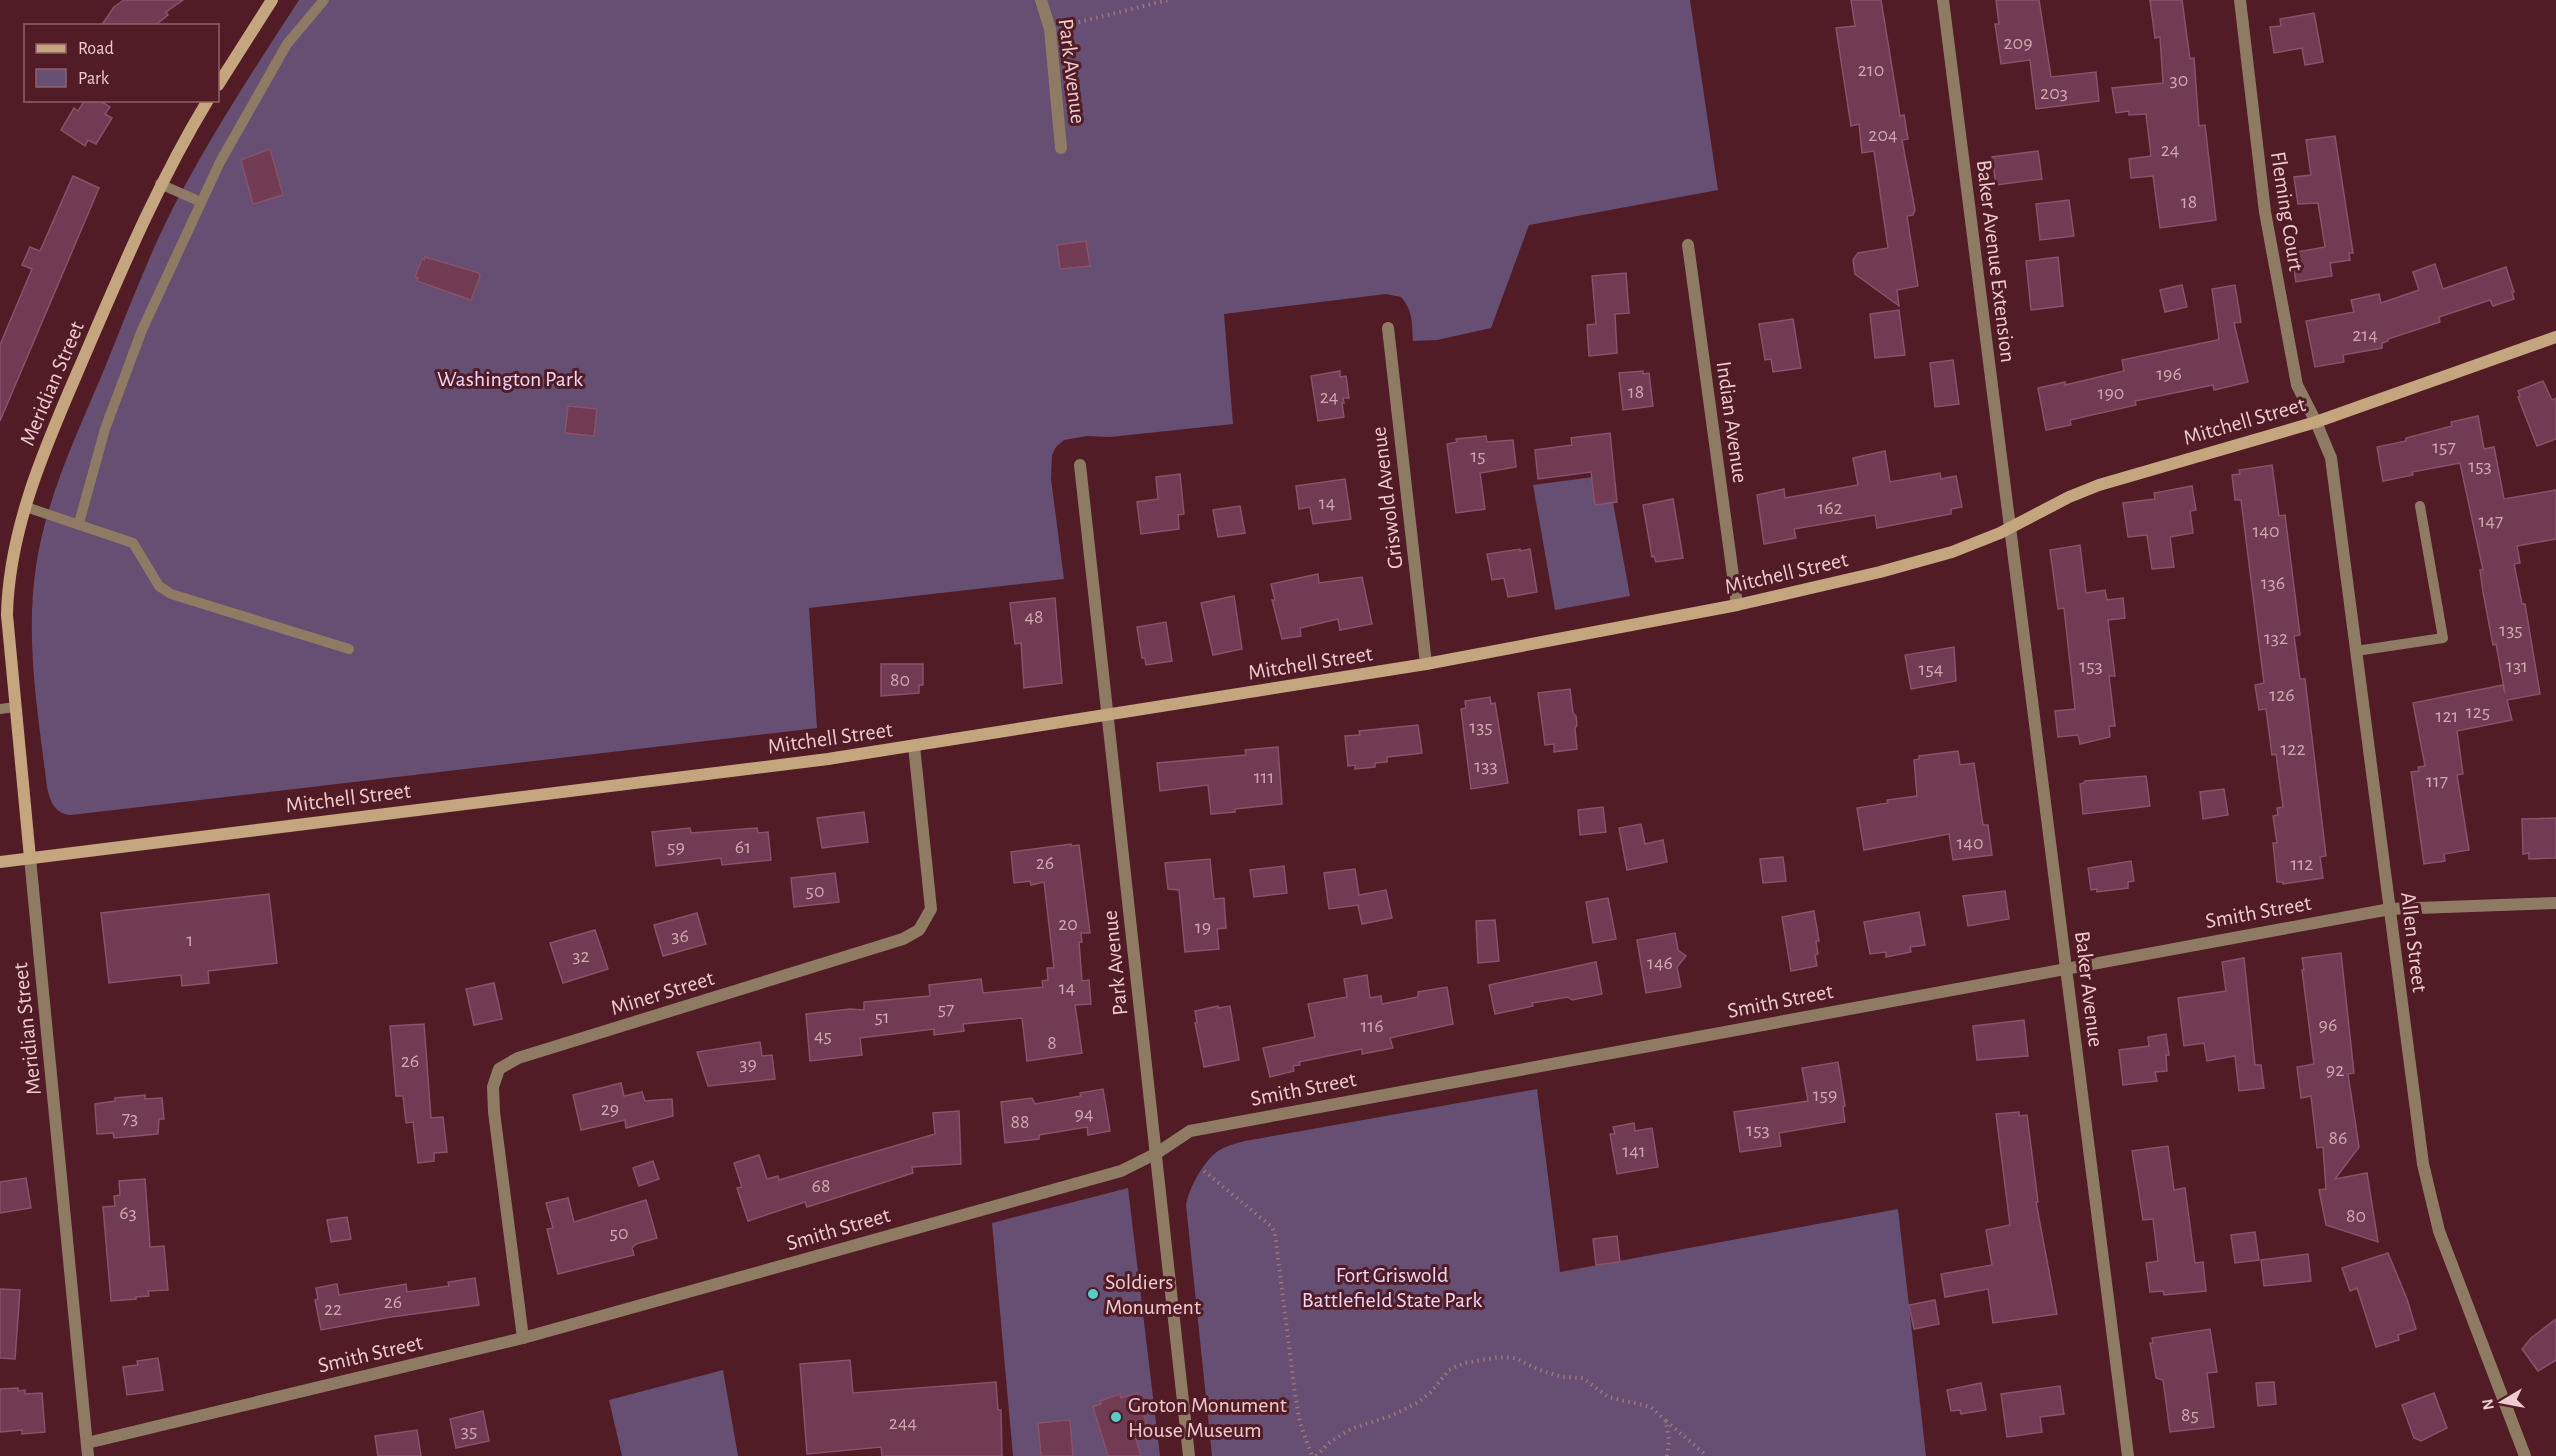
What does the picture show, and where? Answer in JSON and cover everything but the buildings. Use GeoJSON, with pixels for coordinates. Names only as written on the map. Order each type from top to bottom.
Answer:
{"type":"FeatureCollection","features":[{"type":"Feature","properties":{"kind":"main road"},"geometry":{"type":"LineString","coordinates":[[219,83],[272,0]]}},
{"type":"Feature","properties":{"kind":"main road","name":"Meridian Street"},"geometry":{"type":"LineString","coordinates":[[30,858],[7,601],[26,507],[47,444],[137,232],[160,184],[207,102]]}},
{"type":"Feature","properties":{"kind":"main road","name":"Mitchell Street"},"geometry":{"type":"LineString","coordinates":[[0,862],[914,747],[1426,664],[1737,605],[1880,572],[1952,552],[2010,528],[2098,484],[2316,422],[2556,337]]}},
{"type":"Feature","properties":{"kind":"street","name":"Park Avenue"},"geometry":{"type":"LineString","coordinates":[[1041,0],[1050,29],[1061,148]]}},
{"type":"Feature","properties":{"kind":"street","name":"Baker Avenue Extension"},"geometry":{"type":"LineString","coordinates":[[1943,0],[2010,528]]}},
{"type":"Feature","properties":{"kind":"street","name":"Fleming Court"},"geometry":{"type":"LineString","coordinates":[[2240,0],[2265,212],[2296,386],[2316,422]]}},
{"type":"Feature","properties":{"kind":"street","name":"Indian Avenue"},"geometry":{"type":"LineString","coordinates":[[1688,244],[1737,605]]}},
{"type":"Feature","properties":{"kind":"street","name":"Griswold Avenue"},"geometry":{"type":"LineString","coordinates":[[1388,328],[1426,664]]}},
{"type":"Feature","properties":{"kind":"street","name":"Allen Street"},"geometry":{"type":"LineString","coordinates":[[2316,422],[2331,458],[2421,1155],[2439,1231],[2525,1456]]}},
{"type":"Feature","properties":{"kind":"street","name":"Park Avenue"},"geometry":{"type":"LineString","coordinates":[[1080,465],[1189,1456]]}},
{"type":"Feature","properties":{"kind":"street","name":"Baker Avenue"},"geometry":{"type":"LineString","coordinates":[[2010,528],[2128,1456]]}},
{"type":"Feature","properties":{"kind":"street","name":"Miner Street"},"geometry":{"type":"LineString","coordinates":[[523,1338],[494,1112],[493,1086],[499,1069],[518,1058],[903,939],[919,930],[931,909],[914,747]]}},
{"type":"Feature","properties":{"kind":"street","name":"Meridian Street"},"geometry":{"type":"LineString","coordinates":[[30,858],[88,1456]]}},
{"type":"Feature","properties":{"kind":"street","name":"Smith Street"},"geometry":{"type":"LineString","coordinates":[[87,1443],[523,1338],[1121,1171],[1157,1153],[1190,1131],[2390,909],[2556,903]]}},
{"type":"Feature","properties":{"kind":"lane"},"geometry":{"type":"LineString","coordinates":[[79,523],[105,429],[142,330],[201,202],[220,162],[287,44],[324,0]]}},
{"type":"Feature","properties":{"kind":"lane"},"geometry":{"type":"LineString","coordinates":[[160,184],[201,202]]}},
{"type":"Feature","properties":{"kind":"lane"},"geometry":{"type":"LineString","coordinates":[[2356,651],[2443,638],[2420,506]]}},
{"type":"Feature","properties":{"kind":"lane"},"geometry":{"type":"LineString","coordinates":[[26,507],[133,543],[159,586],[171,594],[349,649]]}},
{"type":"Feature","properties":{"kind":"lane"},"geometry":{"type":"LineString","coordinates":[[0,709],[15,707]]}},
{"type":"Feature","properties":{"kind":"path"},"geometry":{"type":"LineString","coordinates":[[1050,29],[1168,0]]}},
{"type":"Feature","properties":{"kind":"path"},"geometry":{"type":"LineString","coordinates":[[1204,1171],[1272,1227],[1275,1234],[1300,1423],[1314,1456],[1330,1442],[1351,1429],[1393,1415],[1417,1403],[1431,1392],[1449,1370],[1464,1364],[1499,1357],[1515,1358],[1537,1369],[1562,1377],[1583,1378],[1608,1397],[1651,1407],[1707,1456]]}},
{"type":"Feature","properties":{"kind":"path"},"geometry":{"type":"LineString","coordinates":[[1666,1420],[1669,1441],[1667,1456]]}},
{"type":"Feature","properties":{"kind":"green space","name":"Washington Park"},"geometry":{"type":"Polygon","coordinates":[[[299,0],[1690,0],[1718,190],[1529,225],[1491,328],[1437,340],[1413,341],[1408,307],[1401,297],[1386,294],[1224,314],[1233,424],[1110,437],[1087,436],[1064,440],[1056,447],[1052,455],[1051,479],[1064,579],[809,608],[817,728],[65,814],[54,806],[47,787],[32,649],[36,566],[47,517],[72,446],[165,223],[220,125],[299,0]]]}},
{"type":"Feature","properties":{"kind":"green space"},"geometry":{"type":"Polygon","coordinates":[[[1608,475],[1630,596],[1555,610],[1533,485],[1608,475]]]}},
{"type":"Feature","properties":{"kind":"green space","name":"Fort Griswold Battlefield State Park"},"geometry":{"type":"Polygon","coordinates":[[[1537,1089],[1560,1272],[1898,1209],[1926,1456],[1212,1456],[1186,1205],[1193,1183],[1212,1156],[1221,1149],[1245,1141],[1537,1089]]]}},
{"type":"Feature","properties":{"kind":"green space"},"geometry":{"type":"Polygon","coordinates":[[[1128,1188],[1160,1456],[1013,1456],[992,1223],[1128,1188]]]}},
{"type":"Feature","properties":{"kind":"green space"},"geometry":{"type":"Polygon","coordinates":[[[723,1370],[738,1456],[622,1456],[609,1400],[723,1370]]]}},
{"type":"Feature","properties":{"kind":"place","name":"Soldiers Monument"},"geometry":{"type":"Point","coordinates":[1093,1294]}},
{"type":"Feature","properties":{"kind":"place","name":"Groton Monument House Museum"},"geometry":{"type":"Point","coordinates":[1116,1417]}}]}
